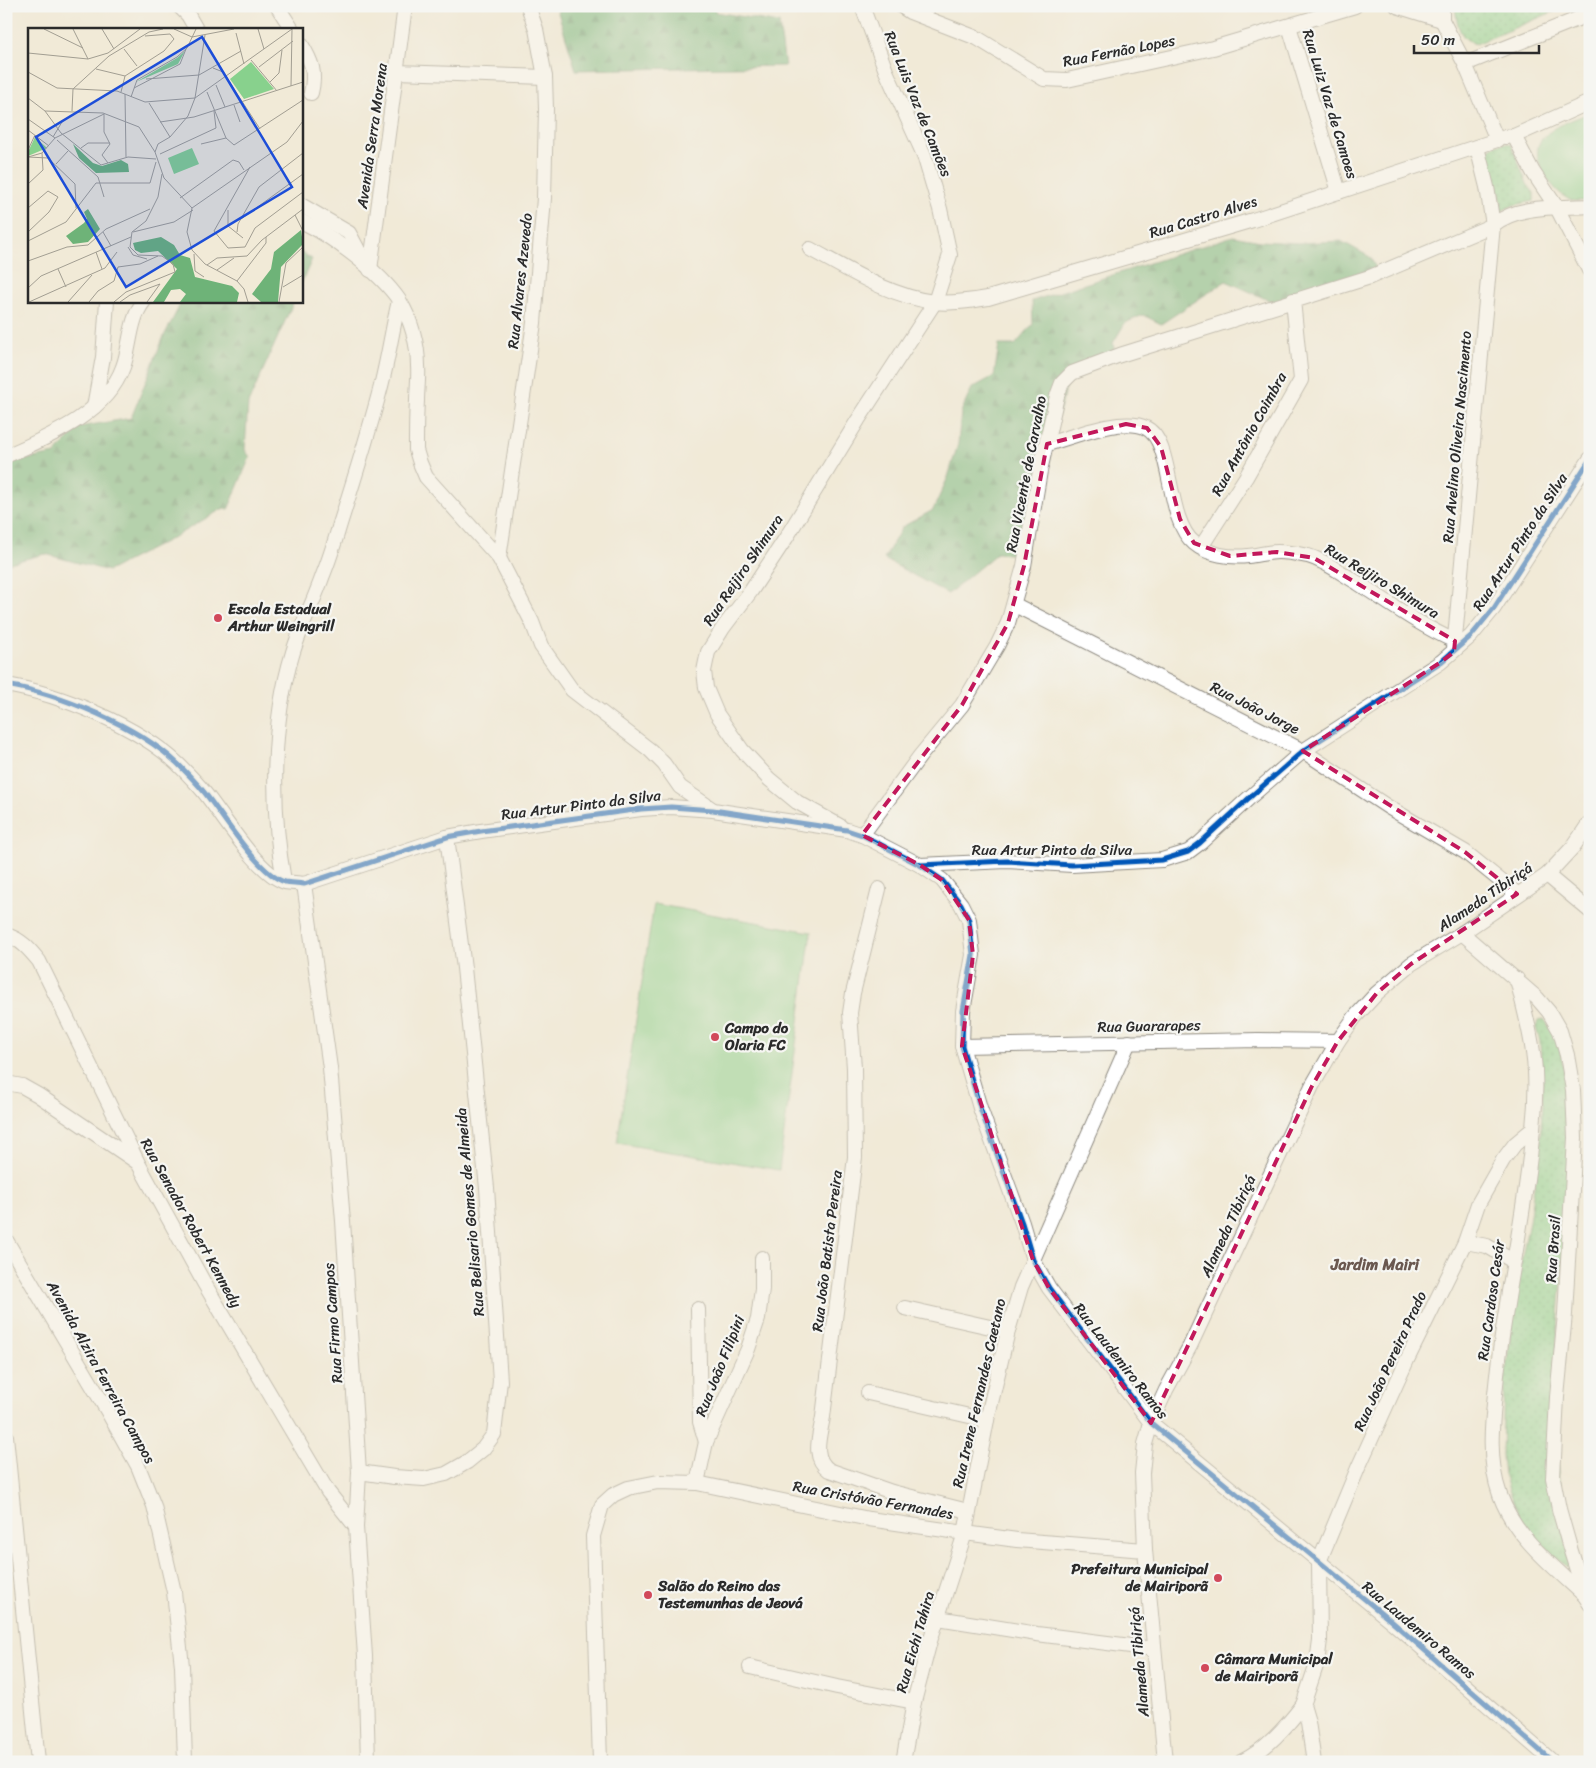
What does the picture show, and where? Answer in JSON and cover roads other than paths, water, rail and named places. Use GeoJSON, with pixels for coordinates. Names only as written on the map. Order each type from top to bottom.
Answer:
{"type":"FeatureCollection","features":[{"type":"Feature","properties":{"kind":"street"},"geometry":{"type":"LineString","coordinates":[[179,6],[188,15],[195,28]]}},
{"type":"Feature","properties":{"kind":"street"},"geometry":{"type":"LineString","coordinates":[[277,6],[291,28]]}},
{"type":"Feature","properties":{"kind":"street","name":"Avenida Serra Morena"},"geometry":{"type":"LineString","coordinates":[[369,268],[405,6]]}},
{"type":"Feature","properties":{"kind":"street","name":"Rua Alvares Azevedo"},"geometry":{"type":"LineString","coordinates":[[499,558],[534,323],[544,198],[545,77],[536,29],[528,6]]}},
{"type":"Feature","properties":{"kind":"street","name":"Rua Luis Vaz de Camões"},"geometry":{"type":"LineString","coordinates":[[862,6],[886,71],[924,155],[940,209],[950,255],[935,302]]}},
{"type":"Feature","properties":{"kind":"street","name":"Rua Fernão Lopes"},"geometry":{"type":"LineString","coordinates":[[901,6],[910,12],[977,38],[1044,79],[1067,80],[1204,50],[1355,6]]}},
{"type":"Feature","properties":{"kind":"street"},"geometry":{"type":"LineString","coordinates":[[1397,6],[1442,13],[1497,140]]}},
{"type":"Feature","properties":{"kind":"street"},"geometry":{"type":"LineString","coordinates":[[1465,64],[1590,14]]}},
{"type":"Feature","properties":{"kind":"street","name":"Rua Luiz Vaz de Camoes"},"geometry":{"type":"LineString","coordinates":[[1289,26],[1339,192]]}},
{"type":"Feature","properties":{"kind":"street"},"geometry":{"type":"LineString","coordinates":[[302,45],[313,67],[311,93]]}},
{"type":"Feature","properties":{"kind":"street"},"geometry":{"type":"LineString","coordinates":[[396,72],[545,77]]}},
{"type":"Feature","properties":{"kind":"street","name":"Rua Castro Alves"},"geometry":{"type":"LineString","coordinates":[[810,249],[869,281],[909,297],[935,302],[960,302],[988,298],[1243,222],[1514,136],[1590,102]]}},
{"type":"Feature","properties":{"kind":"street"},"geometry":{"type":"LineString","coordinates":[[1514,136],[1533,172],[1557,208],[1589,270]]}},
{"type":"Feature","properties":{"kind":"street","name":"Rua Avelino Oliveira Nascimento"},"geometry":{"type":"LineString","coordinates":[[1454,646],[1493,225],[1487,187],[1477,147]]}},
{"type":"Feature","properties":{"kind":"street"},"geometry":{"type":"LineString","coordinates":[[302,206],[349,233],[369,268]]}},
{"type":"Feature","properties":{"kind":"street","name":"Rua Vicente de Carvalho"},"geometry":{"type":"LineString","coordinates":[[862,835],[920,756],[962,705],[997,646],[1008,623],[1024,566],[1038,480],[1057,396],[1062,383],[1072,373],[1120,355],[1370,277],[1493,225],[1502,218],[1516,212],[1590,206]]}},
{"type":"Feature","properties":{"kind":"street"},"geometry":{"type":"LineString","coordinates":[[302,221],[318,229],[369,268],[399,301],[411,328],[417,351],[419,367],[416,450],[420,463],[426,477],[499,558],[532,622],[541,646],[572,690],[650,750],[664,764],[680,787],[713,810]]}},
{"type":"Feature","properties":{"kind":"street","name":"Rua Antônio Coimbra"},"geometry":{"type":"LineString","coordinates":[[1201,547],[1246,477],[1301,380],[1294,300]]}},
{"type":"Feature","properties":{"kind":"street"},"geometry":{"type":"LineString","coordinates":[[284,882],[279,855],[276,820],[276,774],[279,720],[285,684],[293,652],[323,574],[356,471],[380,388],[399,301]]}},
{"type":"Feature","properties":{"kind":"street"},"geometry":{"type":"LineString","coordinates":[[94,408],[103,357],[107,302]]}},
{"type":"Feature","properties":{"kind":"street"},"geometry":{"type":"LineString","coordinates":[[105,325],[115,302]]}},
{"type":"Feature","properties":{"kind":"street"},"geometry":{"type":"LineString","coordinates":[[6,456],[69,426],[94,408],[112,388],[123,369],[129,348],[132,326],[144,302]]}},
{"type":"Feature","properties":{"kind":"street","name":"Rua Reijiro Shimura"},"geometry":{"type":"LineString","coordinates":[[847,830],[797,802],[769,779],[742,750],[717,714],[706,688],[704,671],[708,652],[723,628],[751,591],[786,538],[858,420],[935,302]]}},
{"type":"Feature","properties":{"kind":"street","name":"Rua Reijiro Shimura"},"geometry":{"type":"LineString","coordinates":[[1047,444],[1104,428],[1126,424],[1147,428],[1161,447],[1171,493],[1180,520],[1187,535],[1194,543],[1217,554],[1230,556],[1248,556],[1276,552],[1297,553],[1314,558],[1435,632],[1454,646]]}},
{"type":"Feature","properties":{"kind":"street","name":"Rua Artur Pinto da Silva"},"geometry":{"type":"LineString","coordinates":[[304,884],[447,837],[481,830],[641,809],[671,807],[713,810],[847,830],[862,835],[920,864],[1007,861],[1072,865],[1162,860],[1188,852],[1200,844],[1303,751],[1441,662],[1454,646],[1470,636],[1494,608],[1590,459]]}},
{"type":"Feature","properties":{"kind":"street","name":"Rua João Jorge"},"geometry":{"type":"LineString","coordinates":[[1014,605],[1303,751],[1388,807],[1464,852],[1517,894]]}},
{"type":"Feature","properties":{"kind":"street"},"geometry":{"type":"LineString","coordinates":[[6,685],[43,693],[75,704],[144,738],[183,770],[203,790],[240,840],[264,868],[284,882],[304,884]]}},
{"type":"Feature","properties":{"kind":"street","name":"Alameda Tibiriçá"},"geometry":{"type":"LineString","coordinates":[[1165,1762],[1145,1550],[1142,1472],[1145,1444],[1151,1423],[1166,1390],[1190,1346],[1312,1086],[1355,1017],[1377,993],[1411,964],[1462,933],[1547,875],[1573,847],[1590,822]]}},
{"type":"Feature","properties":{"kind":"street","name":"Rua Belisario Gomes de Almeida"},"geometry":{"type":"LineString","coordinates":[[359,1472],[394,1477],[424,1478],[446,1474],[467,1462],[483,1448],[494,1434],[500,1381],[488,1197],[464,968],[447,837]]}},
{"type":"Feature","properties":{"kind":"street","name":"Rua Laudemiro Ramos"},"geometry":{"type":"LineString","coordinates":[[920,864],[942,880],[962,904],[969,920],[973,955],[963,1010],[962,1046],[980,1108],[1022,1223],[1033,1260],[1049,1288],[1151,1423],[1390,1620],[1553,1762]]}},
{"type":"Feature","properties":{"kind":"street"},"geometry":{"type":"LineString","coordinates":[[1547,875],[1590,911]]}},
{"type":"Feature","properties":{"kind":"street","name":"Rua Firmo Campos"},"geometry":{"type":"LineString","coordinates":[[304,884],[330,1068],[342,1221],[359,1472],[356,1527],[365,1656],[368,1762]]}},
{"type":"Feature","properties":{"kind":"street","name":"Rua João Batista Pereira"},"geometry":{"type":"LineString","coordinates":[[879,889],[853,992],[850,1012],[854,1068],[855,1157],[824,1417],[817,1452],[821,1464],[829,1470],[892,1492],[968,1511]]}},
{"type":"Feature","properties":{"kind":"street","name":"Rua Brasil"},"geometry":{"type":"LineString","coordinates":[[1462,933],[1537,998],[1549,1012],[1560,1030],[1567,1056],[1573,1090],[1575,1138],[1565,1314],[1557,1397],[1554,1478],[1559,1509],[1587,1600]]}},
{"type":"Feature","properties":{"kind":"street","name":"Rua Senador Robert Kennedy"},"geometry":{"type":"LineString","coordinates":[[6,935],[13,937],[26,946],[40,961],[138,1163],[204,1283],[328,1492],[356,1527]]}},
{"type":"Feature","properties":{"kind":"street","name":"Rua Cardoso Cesár"},"geometry":{"type":"LineString","coordinates":[[1516,979],[1528,1026],[1535,1072],[1533,1129],[1499,1356],[1491,1435],[1493,1469],[1500,1495],[1511,1520],[1528,1542],[1587,1600]]}},
{"type":"Feature","properties":{"kind":"street","name":"Rua Guararapes"},"geometry":{"type":"LineString","coordinates":[[962,1046],[1258,1040],[1338,1042]]}},
{"type":"Feature","properties":{"kind":"street","name":"Rua Irene Fernandes Caetano"},"geometry":{"type":"LineString","coordinates":[[965,1533],[987,1420],[1008,1331],[1022,1287],[1129,1042]]}},
{"type":"Feature","properties":{"kind":"street"},"geometry":{"type":"LineString","coordinates":[[6,1083],[22,1086],[38,1094],[138,1163]]}},
{"type":"Feature","properties":{"kind":"street","name":"Rua João Pereira Prado"},"geometry":{"type":"LineString","coordinates":[[1319,1562],[1391,1396],[1465,1242],[1478,1204],[1492,1176],[1515,1144],[1533,1129]]}},
{"type":"Feature","properties":{"kind":"street","name":"Avenida Alzira Ferreira Campos"},"geometry":{"type":"LineString","coordinates":[[6,1240],[108,1412],[138,1466],[154,1506],[174,1592],[182,1666],[185,1762]]}},
{"type":"Feature","properties":{"kind":"street"},"geometry":{"type":"LineString","coordinates":[[1465,1242],[1487,1246],[1513,1262]]}},
{"type":"Feature","properties":{"kind":"street","name":"Rua João Filipini"},"geometry":{"type":"LineString","coordinates":[[697,1483],[706,1442],[748,1349],[758,1319],[762,1290],[762,1258]]}},
{"type":"Feature","properties":{"kind":"street"},"geometry":{"type":"LineString","coordinates":[[905,1308],[1008,1331]]}},
{"type":"Feature","properties":{"kind":"street"},"geometry":{"type":"LineString","coordinates":[[698,1309],[700,1422],[706,1442]]}},
{"type":"Feature","properties":{"kind":"street"},"geometry":{"type":"LineString","coordinates":[[868,1393],[987,1420]]}},
{"type":"Feature","properties":{"kind":"street"},"geometry":{"type":"LineString","coordinates":[[6,1436],[38,1762]]}},
{"type":"Feature","properties":{"kind":"street","name":"Rua Cristóvão Fernandes"},"geometry":{"type":"LineString","coordinates":[[600,1762],[593,1536],[602,1505],[613,1495],[635,1486],[658,1482],[697,1483],[869,1519],[1018,1540],[1145,1550]]}},
{"type":"Feature","properties":{"kind":"street","name":"Rua Eichi Tahira"},"geometry":{"type":"LineString","coordinates":[[903,1762],[914,1702],[930,1641],[965,1533]]}},
{"type":"Feature","properties":{"kind":"street"},"geometry":{"type":"LineString","coordinates":[[1241,1762],[1262,1748],[1279,1733],[1303,1705],[1317,1663],[1320,1640],[1319,1562]]}},
{"type":"Feature","properties":{"kind":"street"},"geometry":{"type":"LineString","coordinates":[[938,1618],[1154,1650]]}},
{"type":"Feature","properties":{"kind":"street"},"geometry":{"type":"LineString","coordinates":[[750,1667],[827,1685],[914,1702]]}},
{"type":"Feature","properties":{"kind":"street"},"geometry":{"type":"LineString","coordinates":[[1303,1705],[1308,1722],[1314,1762]]}},
{"type":"Feature","properties":{"kind":"place","name":"Escola Estadual Arthur Weingrill"},"geometry":{"type":"Point","coordinates":[218,618]}},
{"type":"Feature","properties":{"kind":"place","name":"Campo do Olaria FC"},"geometry":{"type":"Point","coordinates":[715,1037]}},
{"type":"Feature","properties":{"kind":"place","name":"Prefeitura Municipal de Mairiporã"},"geometry":{"type":"Point","coordinates":[1218,1578]}},
{"type":"Feature","properties":{"kind":"place","name":"Salão do Reino das Testemunhas de Jeová"},"geometry":{"type":"Point","coordinates":[648,1595]}},
{"type":"Feature","properties":{"kind":"place","name":"Câmara Municipal de Mairiporã"},"geometry":{"type":"Point","coordinates":[1205,1668]}},
{"type":"Feature","properties":{"kind":"district","name":"Jardim Mairi"},"geometry":{"type":"Point","coordinates":[1375,1264]}}]}
